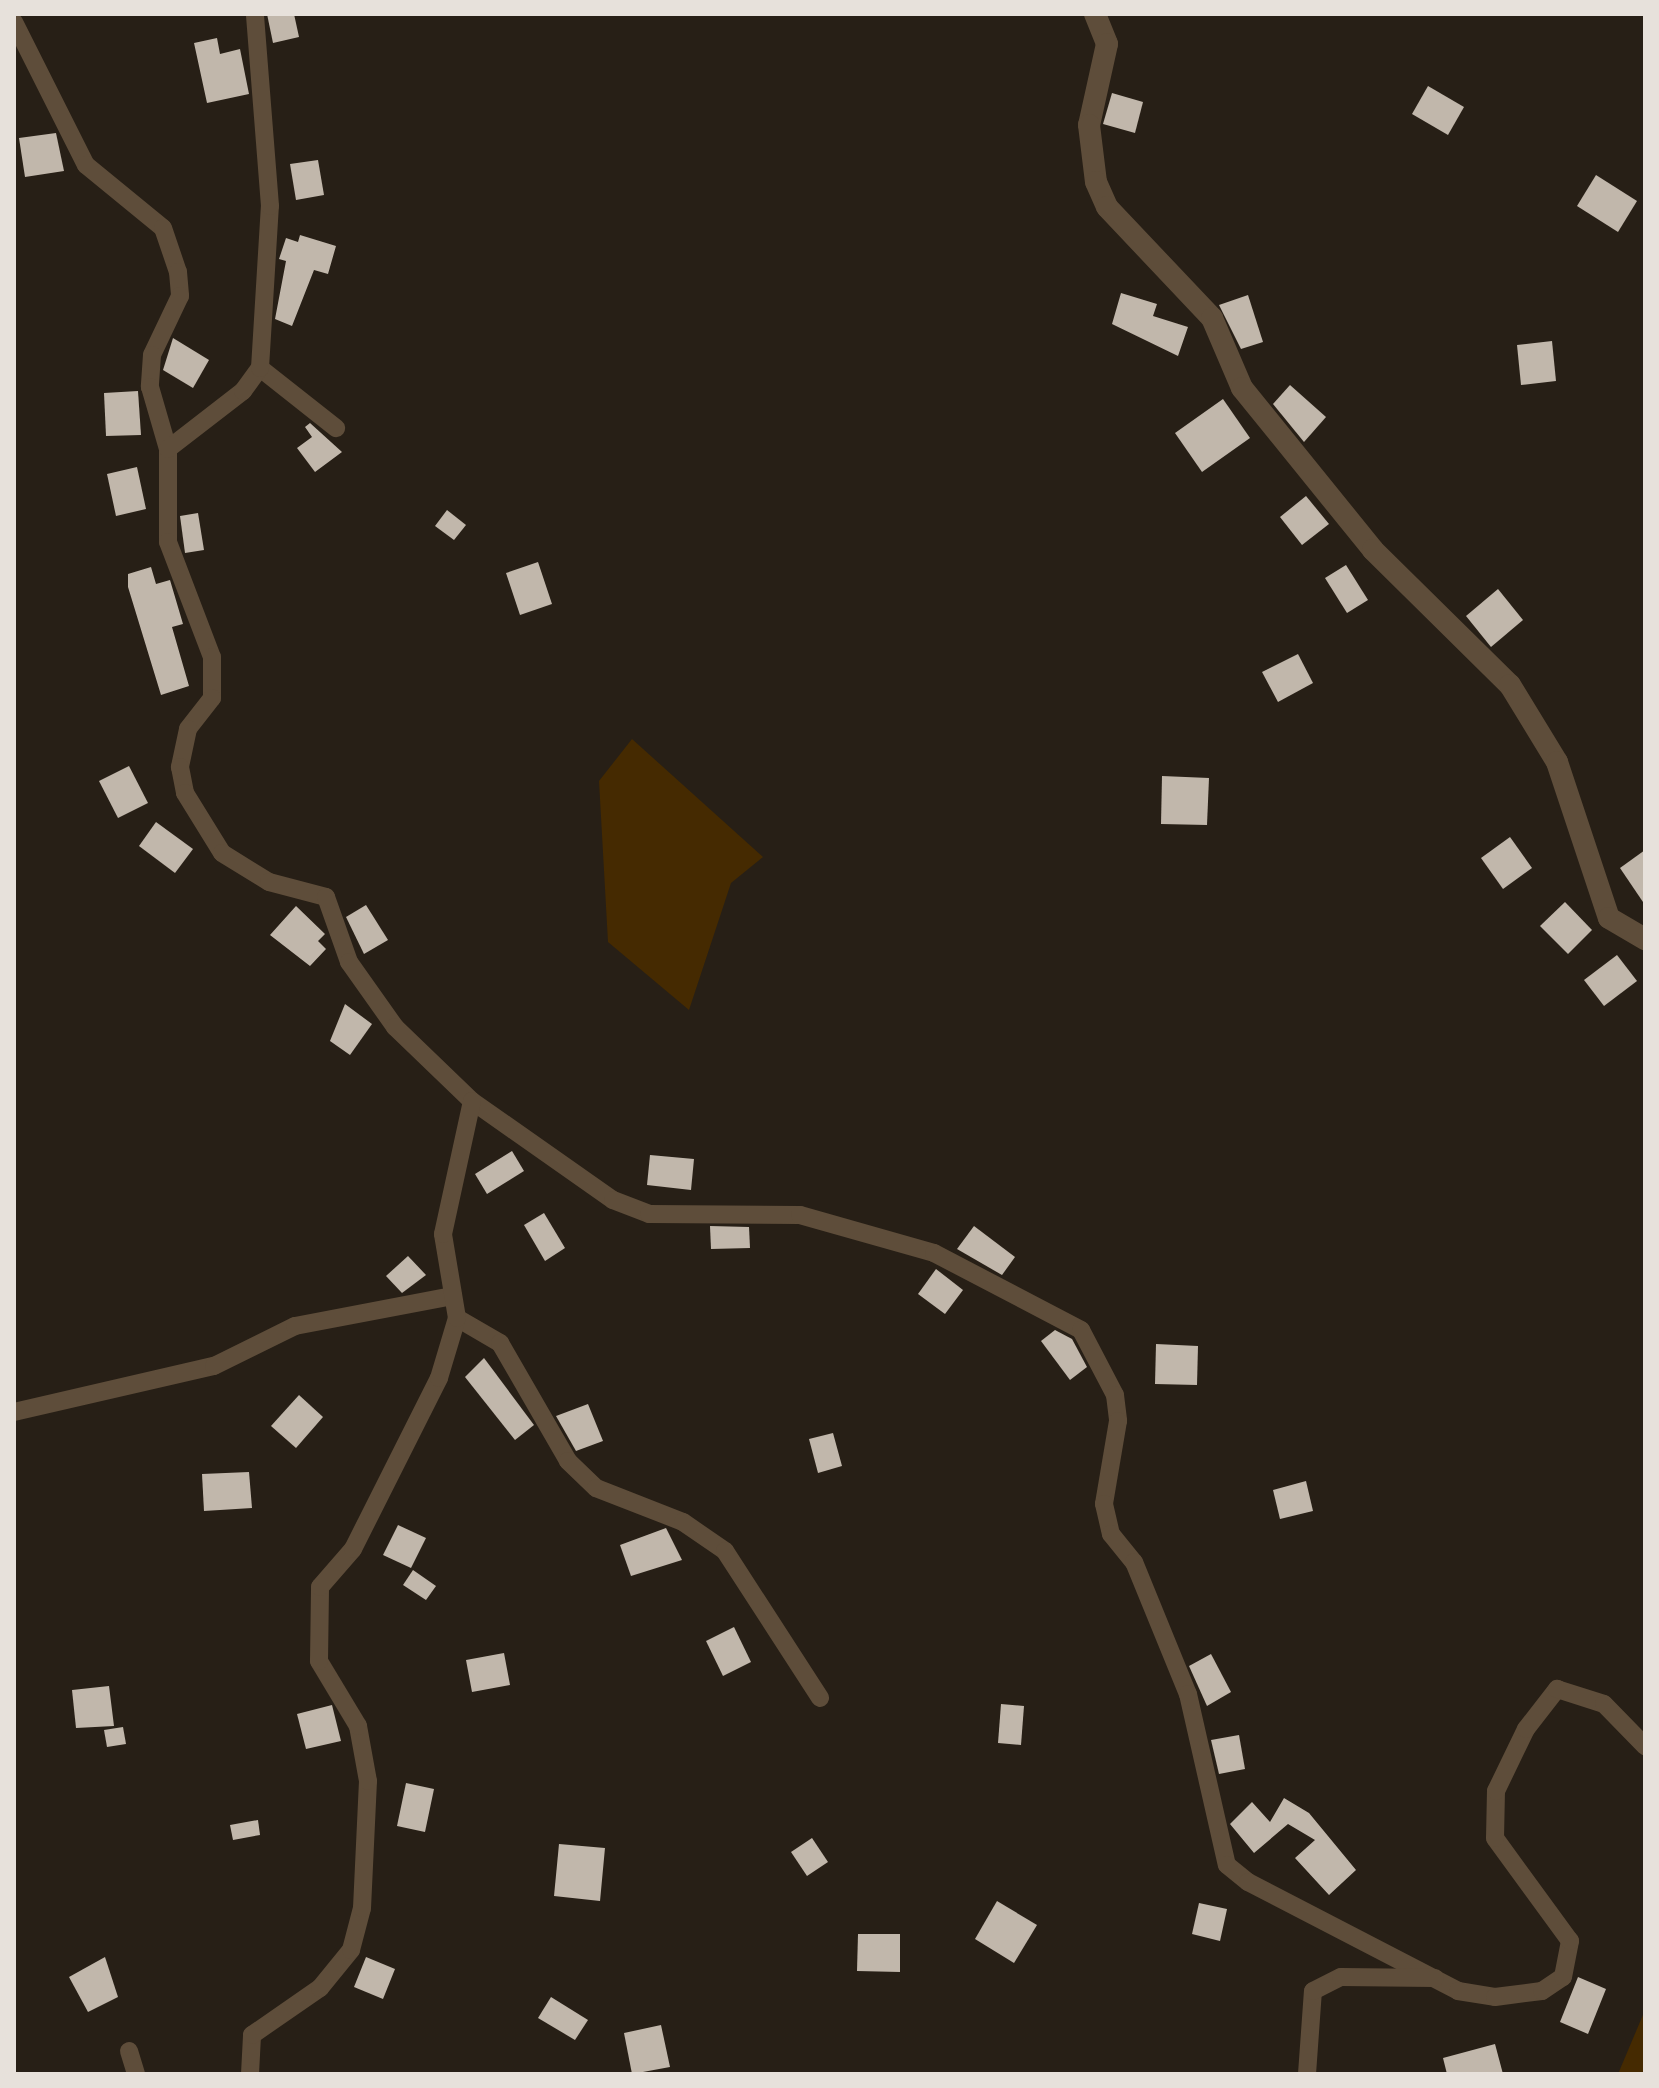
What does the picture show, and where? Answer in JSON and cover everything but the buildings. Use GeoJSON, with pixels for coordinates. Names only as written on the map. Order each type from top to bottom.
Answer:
{"type":"FeatureCollection","features":[{"type":"Feature","properties":{"kind":"street"},"geometry":{"type":"LineString","coordinates":[[168,449],[243,391],[260,368],[270,206],[255,14]]}},
{"type":"Feature","properties":{"kind":"street"},"geometry":{"type":"LineString","coordinates":[[1095,14],[1107,44],[1089,125],[1096,182],[1107,207],[1212,318],[1242,388],[1381,559],[1510,685],[1557,762],[1609,918],[1645,939]]}},
{"type":"Feature","properties":{"kind":"street"},"geometry":{"type":"LineString","coordinates":[[14,22],[86,165],[163,228],[180,296],[149,371],[168,449],[168,542],[212,657],[212,698],[188,729],[180,767],[185,793],[222,853],[269,882],[326,897],[365,988],[472,1101],[613,1200],[649,1214],[800,1215],[934,1253],[1081,1330],[1115,1395],[1118,1421],[1104,1504],[1111,1534],[1134,1562],[1188,1694],[1227,1865],[1458,1991],[1495,1997],[1542,1991],[1570,1961],[1557,1915],[1495,1838],[1490,1812],[1526,1729],[1557,1689],[1604,1704],[1645,1746]]}},
{"type":"Feature","properties":{"kind":"street"},"geometry":{"type":"LineString","coordinates":[[260,368],[336,428]]}},
{"type":"Feature","properties":{"kind":"street"},"geometry":{"type":"LineString","coordinates":[[250,2074],[252,2035],[320,1988],[351,1950],[370,1860],[368,1781],[358,1726],[319,1661],[320,1587],[371,1517],[439,1378],[457,1318],[443,1234],[472,1101]]}},
{"type":"Feature","properties":{"kind":"street"},"geometry":{"type":"LineString","coordinates":[[14,1412],[214,1366],[295,1326],[453,1296]]}},
{"type":"Feature","properties":{"kind":"street"},"geometry":{"type":"LineString","coordinates":[[457,1318],[500,1343],[568,1461],[596,1488],[683,1522],[725,1551],[820,1698]]}},
{"type":"Feature","properties":{"kind":"street"},"geometry":{"type":"LineString","coordinates":[[1307,2074],[1313,1991],[1341,1977],[1438,1978]]}},
{"type":"Feature","properties":{"kind":"street"},"geometry":{"type":"LineString","coordinates":[[129,2051],[136,2074]]}},
{"type":"Feature","properties":{"kind":"shaded area"},"geometry":{"type":"Polygon","coordinates":[[[632,739],[763,857],[731,883],[689,1010],[608,942],[599,781],[632,739]]]}},
{"type":"Feature","properties":{"kind":"shaded area"},"geometry":{"type":"Polygon","coordinates":[[[1645,2010],[1645,2074],[1618,2074],[1645,2010]]]}}]}
